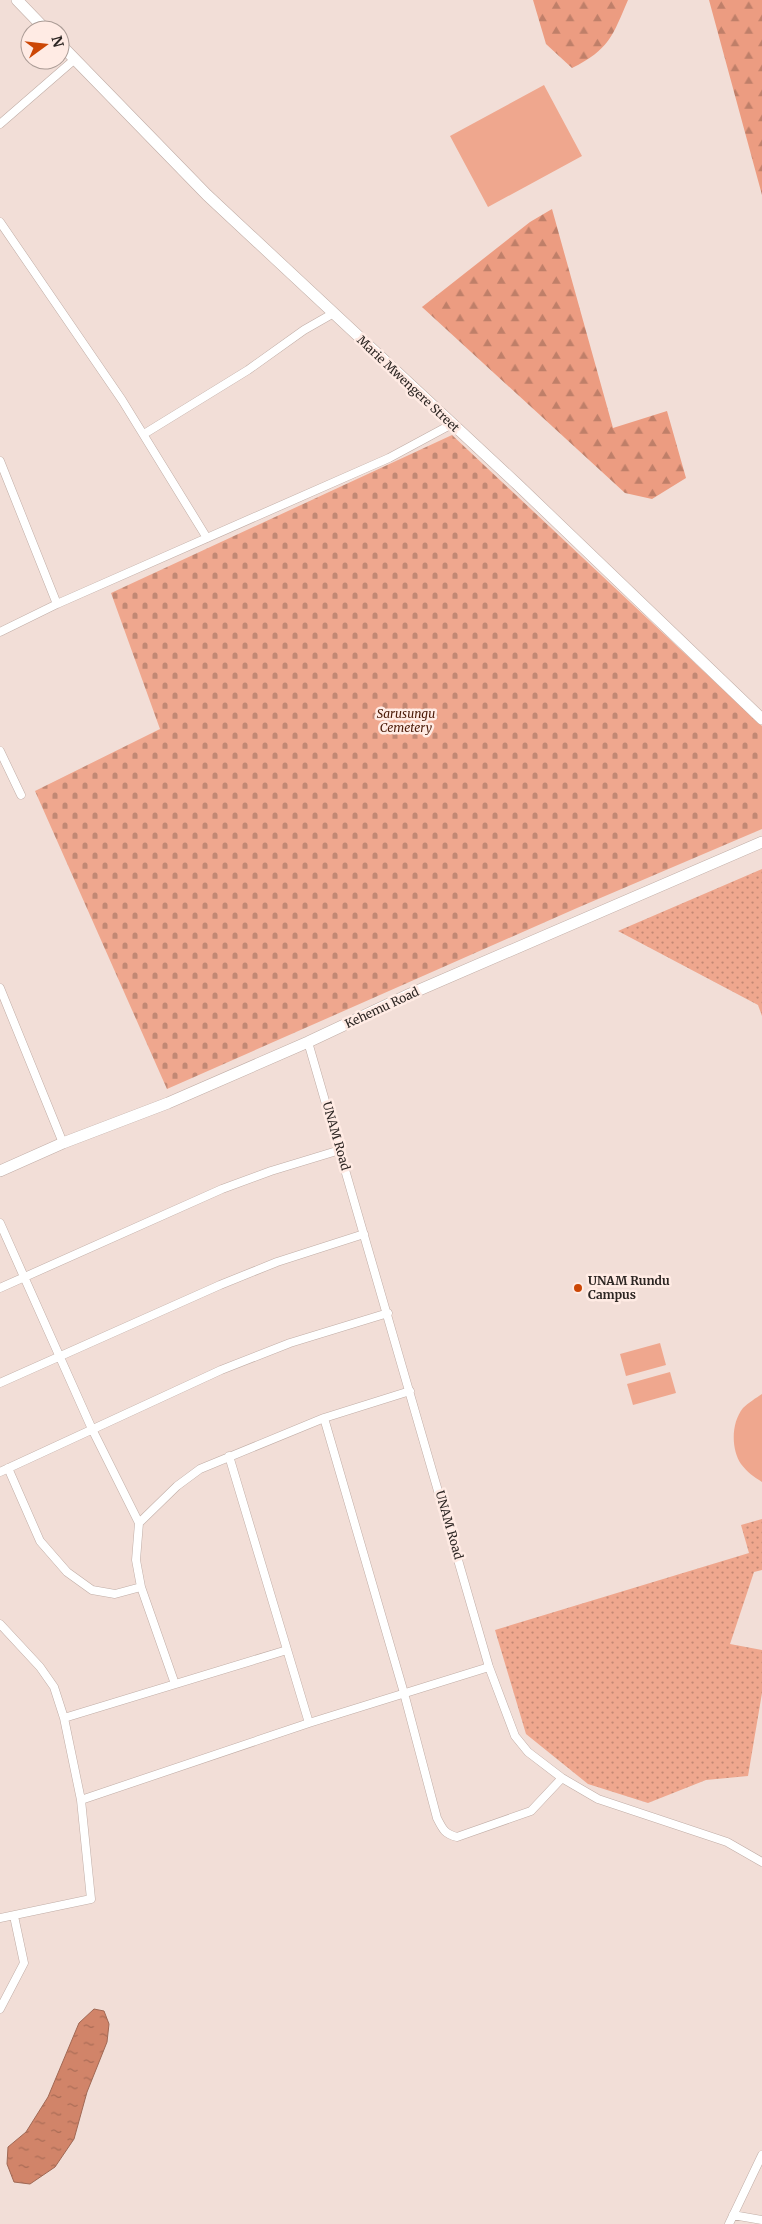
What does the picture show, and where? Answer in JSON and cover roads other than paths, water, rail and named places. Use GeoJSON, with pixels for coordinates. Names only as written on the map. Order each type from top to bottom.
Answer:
{"type":"FeatureCollection","features":[{"type":"Feature","properties":{"kind":"main road"},"geometry":{"type":"LineString","coordinates":[[17,0],[36,20]]}},
{"type":"Feature","properties":{"kind":"main road","name":"Marie Mwengere Street"},"geometry":{"type":"LineString","coordinates":[[70,54],[207,195],[695,653],[762,719]]}},
{"type":"Feature","properties":{"kind":"main road","name":"Kehemu Road"},"geometry":{"type":"LineString","coordinates":[[0,1171],[63,1143],[168,1103],[308,1042],[410,994],[762,842]]}},
{"type":"Feature","properties":{"kind":"street"},"geometry":{"type":"LineString","coordinates":[[0,124],[75,59]]}},
{"type":"Feature","properties":{"kind":"street"},"geometry":{"type":"LineString","coordinates":[[0,222],[122,400],[207,538]]}},
{"type":"Feature","properties":{"kind":"street"},"geometry":{"type":"LineString","coordinates":[[144,434],[248,370],[304,330],[332,314]]}},
{"type":"Feature","properties":{"kind":"street"},"geometry":{"type":"LineString","coordinates":[[0,632],[57,604],[389,458],[452,424]]}},
{"type":"Feature","properties":{"kind":"street"},"geometry":{"type":"LineString","coordinates":[[0,461],[57,604]]}},
{"type":"Feature","properties":{"kind":"street"},"geometry":{"type":"LineString","coordinates":[[0,751],[21,795]]}},
{"type":"Feature","properties":{"kind":"street"},"geometry":{"type":"LineString","coordinates":[[0,988],[63,1143]]}},
{"type":"Feature","properties":{"kind":"street","name":"UNAM Road"},"geometry":{"type":"LineString","coordinates":[[308,1042],[489,1667],[515,1736],[528,1752],[562,1778],[598,1799],[621,1808],[691,1828],[727,1842],[762,1862]]}},
{"type":"Feature","properties":{"kind":"street"},"geometry":{"type":"LineString","coordinates":[[0,1288],[222,1189],[271,1171],[340,1150]]}},
{"type":"Feature","properties":{"kind":"street"},"geometry":{"type":"LineString","coordinates":[[0,1223],[92,1429],[139,1524],[136,1560],[141,1587],[175,1684]]}},
{"type":"Feature","properties":{"kind":"street"},"geometry":{"type":"LineString","coordinates":[[0,1383],[220,1285],[277,1262],[364,1234]]}},
{"type":"Feature","properties":{"kind":"street"},"geometry":{"type":"LineString","coordinates":[[141,1587],[115,1594],[92,1590],[67,1572],[40,1540],[4,1470],[221,1370],[290,1343],[388,1313]]}},
{"type":"Feature","properties":{"kind":"street"},"geometry":{"type":"LineString","coordinates":[[139,1524],[177,1486],[200,1470],[324,1418],[410,1391]]}},
{"type":"Feature","properties":{"kind":"street"},"geometry":{"type":"LineString","coordinates":[[324,1418],[404,1693],[437,1818],[446,1834],[457,1837],[530,1811],[562,1778]]}},
{"type":"Feature","properties":{"kind":"street"},"geometry":{"type":"LineString","coordinates":[[230,1456],[309,1723]]}},
{"type":"Feature","properties":{"kind":"street"},"geometry":{"type":"LineString","coordinates":[[0,1624],[40,1667],[54,1688],[64,1718],[81,1800],[91,1899],[0,1918]]}},
{"type":"Feature","properties":{"kind":"street"},"geometry":{"type":"LineString","coordinates":[[64,1718],[287,1650]]}},
{"type":"Feature","properties":{"kind":"street"},"geometry":{"type":"LineString","coordinates":[[81,1800],[309,1723],[489,1667]]}},
{"type":"Feature","properties":{"kind":"street"},"geometry":{"type":"LineString","coordinates":[[0,2009],[24,1962],[14,1916]]}},
{"type":"Feature","properties":{"kind":"street"},"geometry":{"type":"LineString","coordinates":[[729,2224],[762,2154]]}},
{"type":"Feature","properties":{"kind":"street"},"geometry":{"type":"LineString","coordinates":[[734,2215],[762,2220]]}},
{"type":"Feature","properties":{"kind":"water"},"geometry":{"type":"Polygon","coordinates":[[[94,2009],[104,2011],[109,2024],[107,2042],[87,2092],[74,2139],[55,2167],[30,2184],[14,2182],[7,2164],[8,2147],[26,2132],[48,2097],[79,2023],[94,2009]]]}},
{"type":"Feature","properties":{"kind":"place","name":"UNAM Rundu Campus"},"geometry":{"type":"Point","coordinates":[578,1288]}},
{"type":"Feature","properties":{"kind":"park label","name":"Sarusungu Cemetery"},"geometry":{"type":"Point","coordinates":[406,721]}}]}
